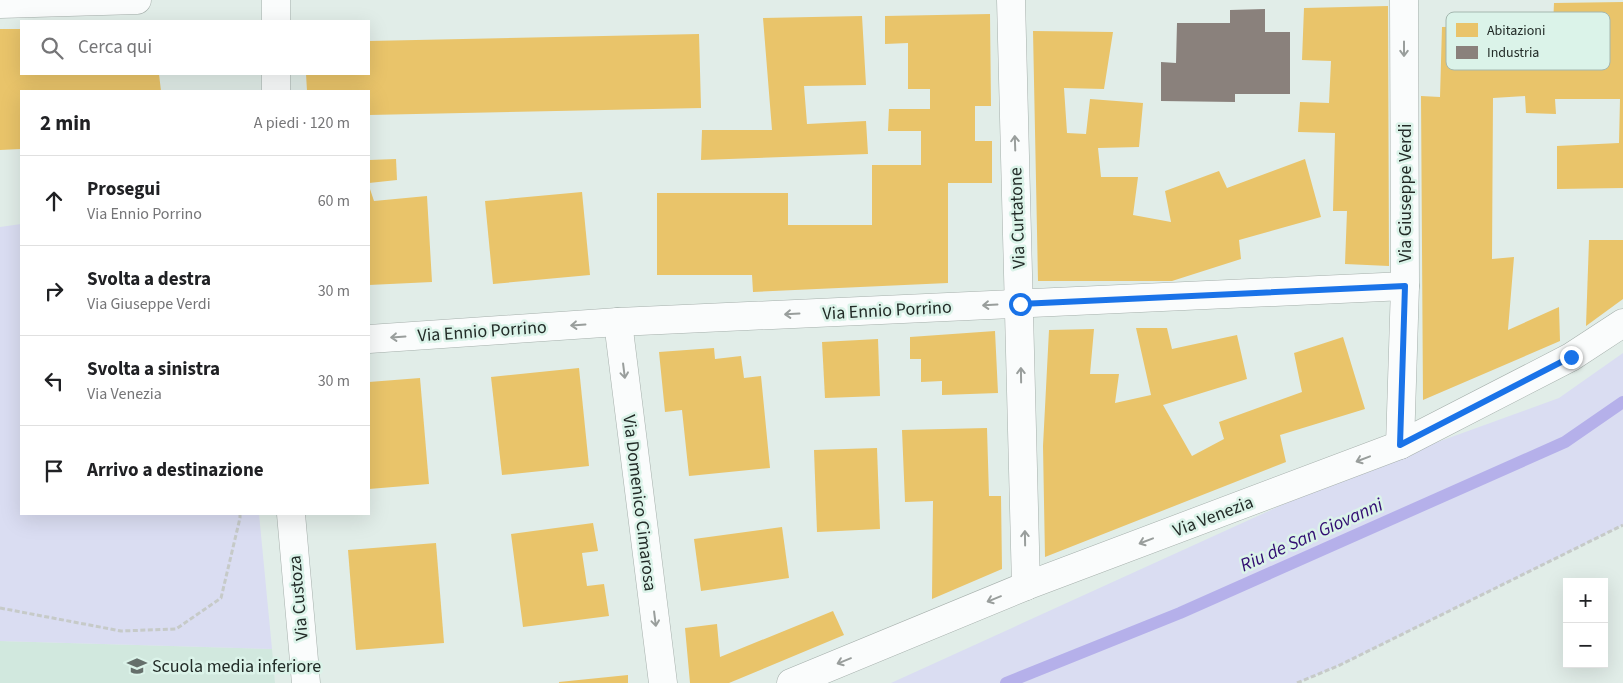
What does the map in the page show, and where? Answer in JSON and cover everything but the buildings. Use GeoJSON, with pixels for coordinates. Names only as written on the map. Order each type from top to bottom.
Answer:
{"type":"FeatureCollection","features":[{"type":"Feature","properties":{"kind":"street"},"geometry":{"type":"LineString","coordinates":[[0,4],[136,0]]}},
{"type":"Feature","properties":{"kind":"street"},"geometry":{"type":"LineString","coordinates":[[276,0],[276,20]]}},
{"type":"Feature","properties":{"kind":"street","name":"Via Curtatone"},"geometry":{"type":"LineString","coordinates":[[1011,0],[1026,586]]}},
{"type":"Feature","properties":{"kind":"street","name":"Via Giuseppe Verdi"},"geometry":{"type":"LineString","coordinates":[[1400,445],[1405,286],[1404,0]]}},
{"type":"Feature","properties":{"kind":"street"},"geometry":{"type":"LineString","coordinates":[[276,75],[276,90]]}},
{"type":"Feature","properties":{"kind":"street","name":"Via Ennio Porrino"},"geometry":{"type":"LineString","coordinates":[[370,339],[618,322],[1405,286]]}},
{"type":"Feature","properties":{"kind":"street","name":"Via Domenico Cimarosa"},"geometry":{"type":"LineString","coordinates":[[618,322],[663,683]]}},
{"type":"Feature","properties":{"kind":"street","name":"Via Venezia"},"geometry":{"type":"LineString","coordinates":[[791,683],[1026,586],[1400,445],[1571,357],[1623,323]]}},
{"type":"Feature","properties":{"kind":"street","name":"Via Custoza"},"geometry":{"type":"LineString","coordinates":[[291,515],[306,683]]}},
{"type":"Feature","properties":{"kind":"path"},"geometry":{"type":"LineString","coordinates":[[0,608],[121,631],[176,629],[221,598],[240,515]]}},
{"type":"Feature","properties":{"kind":"path"},"geometry":{"type":"LineString","coordinates":[[1297,683],[1340,665],[1623,525]]}},
{"type":"Feature","properties":{"kind":"shaded area"},"geometry":{"type":"Polygon","coordinates":[[[20,224],[20,515],[259,515],[272,649],[0,641],[0,227],[20,224]]]}},
{"type":"Feature","properties":{"kind":"shaded area"},"geometry":{"type":"Polygon","coordinates":[[[1623,353],[1623,525],[1340,665],[1297,683],[891,683],[1352,473],[1559,398],[1623,353]]]}},
{"type":"Feature","properties":{"kind":"shaded area","name":"Scuola media inferiore"},"geometry":{"type":"Polygon","coordinates":[[[0,641],[272,649],[275,683],[0,683],[0,641]]]}},
{"type":"Feature","properties":{"kind":"waterway","name":"Riu de San Giovanni"},"geometry":{"type":"LineString","coordinates":[[1006,683],[1180,613],[1565,442],[1623,402]]}},
{"type":"Feature","properties":{"kind":"place","name":"Scuola media inferiore"},"geometry":{"type":"Point","coordinates":[137,666]}},
{"type":"Feature","properties":{"kind":"route"},"geometry":{"type":"LineString","coordinates":[[1020,304],[1405,286],[1400,445],[1571,357]]}}]}
